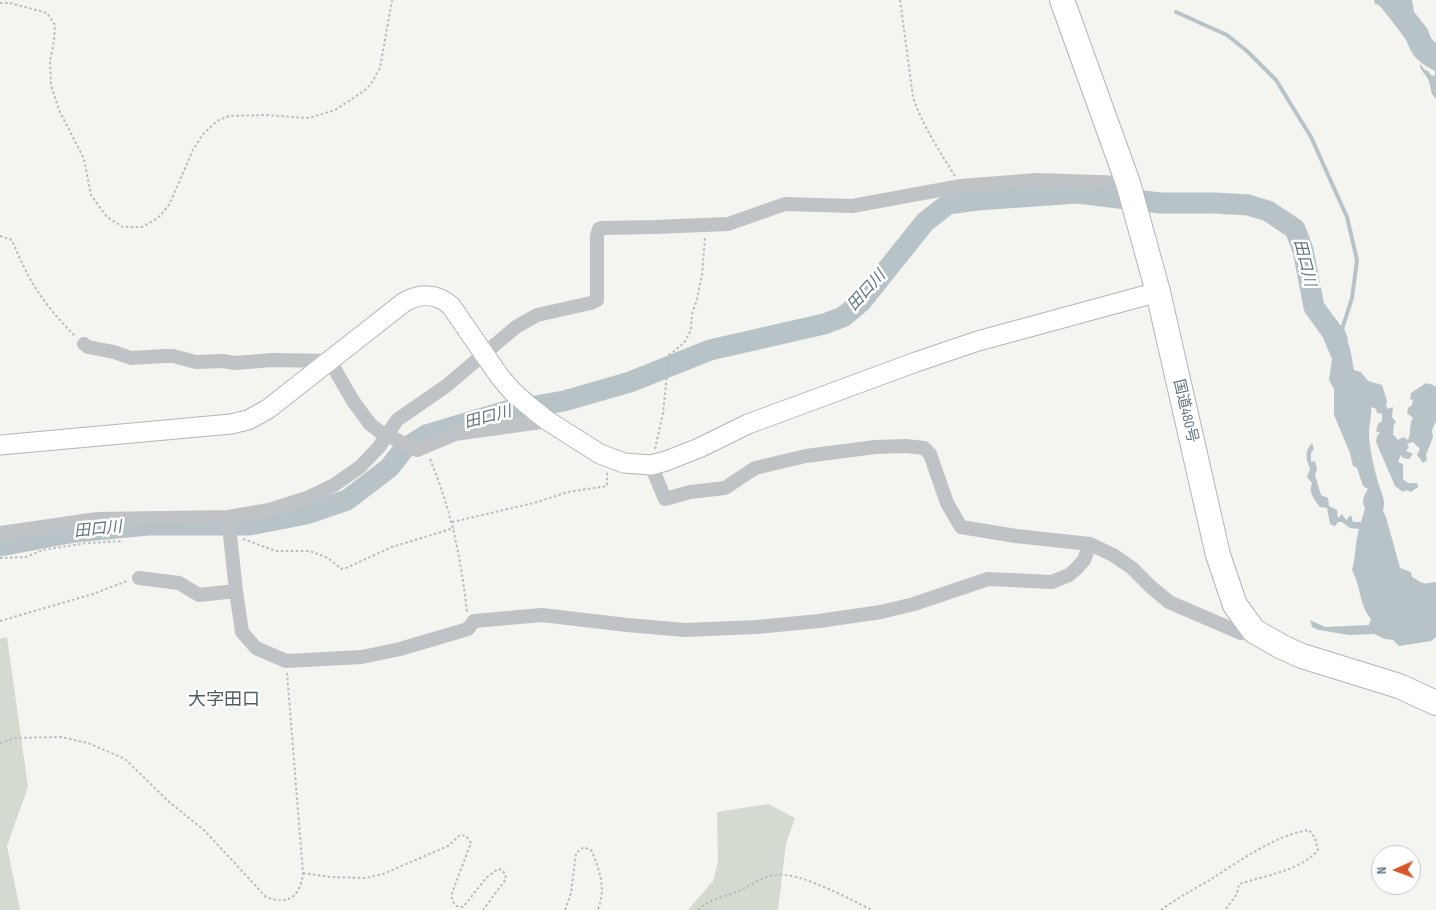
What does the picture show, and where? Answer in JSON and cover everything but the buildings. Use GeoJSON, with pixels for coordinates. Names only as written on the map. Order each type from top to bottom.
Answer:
{"type":"FeatureCollection","features":[{"type":"Feature","properties":{"kind":"highway","name":"国道480号"},"geometry":{"type":"LineString","coordinates":[[1062,0],[1136,212],[1158,292],[1218,555],[1235,605],[1254,631],[1302,656],[1400,686],[1436,703]]}},
{"type":"Feature","properties":{"kind":"street"},"geometry":{"type":"LineString","coordinates":[[0,533],[98,520],[228,517],[270,510],[307,498],[334,485],[360,467],[392,437],[397,420],[446,386],[516,326],[537,315],[597,300],[597,236],[599,229],[728,224],[785,204],[852,206],[961,186],[1037,180],[1128,186]]}},
{"type":"Feature","properties":{"kind":"street"},"geometry":{"type":"LineString","coordinates":[[0,446],[240,422],[268,409],[403,303],[421,295],[445,300],[513,392],[542,417],[583,445],[609,458],[634,464],[653,465],[693,450],[756,420],[934,356],[986,339],[1158,292]]}},
{"type":"Feature","properties":{"kind":"street"},"geometry":{"type":"LineString","coordinates":[[84,344],[88,347],[132,358],[173,356],[196,362],[223,361],[235,363],[272,360],[330,361]]}},
{"type":"Feature","properties":{"kind":"street"},"geometry":{"type":"LineString","coordinates":[[330,361],[363,416],[379,431],[419,448],[461,433],[542,417]]}},
{"type":"Feature","properties":{"kind":"street"},"geometry":{"type":"LineString","coordinates":[[653,465],[665,500],[690,492],[725,488],[755,468],[806,456],[874,447],[906,446],[924,448],[930,454],[947,503],[961,527],[1016,536],[1090,544],[1113,555],[1132,568],[1169,602],[1242,633],[1254,631]]}},
{"type":"Feature","properties":{"kind":"street"},"geometry":{"type":"LineString","coordinates":[[228,517],[242,632],[256,648],[286,661],[362,658],[468,629],[474,620],[542,615],[627,626],[685,630],[757,627],[881,612],[914,604],[988,579],[1052,582],[1069,575],[1076,569],[1084,560],[1090,544]]}},
{"type":"Feature","properties":{"kind":"street"},"geometry":{"type":"LineString","coordinates":[[139,578],[179,583],[199,595],[236,591]]}},
{"type":"Feature","properties":{"kind":"path"},"geometry":{"type":"LineString","coordinates":[[0,3],[10,3],[47,13],[55,25],[50,61],[50,85],[59,110],[84,158],[91,195],[107,217],[123,228],[142,227],[158,218],[168,205],[193,150],[203,134],[217,121],[228,116],[265,115],[309,118],[335,110],[364,91],[371,84],[380,68],[392,0]]}},
{"type":"Feature","properties":{"kind":"path"},"geometry":{"type":"LineString","coordinates":[[900,0],[913,96],[917,109],[961,186]]}},
{"type":"Feature","properties":{"kind":"path"},"geometry":{"type":"LineString","coordinates":[[653,465],[664,413],[669,355],[684,343],[691,330],[692,314],[702,275],[706,225]]}},
{"type":"Feature","properties":{"kind":"path"},"geometry":{"type":"LineString","coordinates":[[0,236],[12,240],[30,282],[59,320],[84,344]]}},
{"type":"Feature","properties":{"kind":"path"},"geometry":{"type":"LineString","coordinates":[[419,448],[441,487],[454,528],[464,580],[468,629]]}},
{"type":"Feature","properties":{"kind":"path"},"geometry":{"type":"LineString","coordinates":[[452,522],[534,503],[568,492],[607,486],[609,458]]}},
{"type":"Feature","properties":{"kind":"path"},"geometry":{"type":"LineString","coordinates":[[231,539],[241,538],[276,551],[310,550],[328,558],[341,569],[397,545],[454,528]]}},
{"type":"Feature","properties":{"kind":"path"},"geometry":{"type":"LineString","coordinates":[[0,558],[26,557],[42,550],[87,543],[123,541]]}},
{"type":"Feature","properties":{"kind":"path"},"geometry":{"type":"LineString","coordinates":[[0,621],[93,594],[139,578]]}},
{"type":"Feature","properties":{"kind":"path"},"geometry":{"type":"LineString","coordinates":[[0,743],[15,738],[61,737],[88,743],[125,759],[168,801],[205,831],[266,897],[276,900],[288,899],[296,894],[301,887],[304,873],[286,661]]}},
{"type":"Feature","properties":{"kind":"path"},"geometry":{"type":"LineString","coordinates":[[1161,910],[1234,864],[1275,841],[1309,830],[1315,838],[1318,850],[1312,857],[1297,866],[1240,884],[1236,894],[1225,910]]}},
{"type":"Feature","properties":{"kind":"path"},"geometry":{"type":"LineString","coordinates":[[304,873],[330,877],[365,878],[383,874],[448,846],[460,835],[466,836],[471,843],[452,893],[452,900],[456,906],[463,907],[487,877],[498,869],[506,874],[506,880],[483,910]]}},
{"type":"Feature","properties":{"kind":"path"},"geometry":{"type":"LineString","coordinates":[[565,910],[571,893],[576,853],[584,847],[592,851],[601,874],[603,893],[598,910]]}},
{"type":"Feature","properties":{"kind":"path"},"geometry":{"type":"LineString","coordinates":[[698,910],[702,905],[738,891],[758,880],[776,875],[794,876],[872,910]]}},
{"type":"Feature","properties":{"kind":"shaded area"},"geometry":{"type":"Polygon","coordinates":[[[1374,0],[1412,0],[1414,12],[1436,43],[1436,99],[1432,94],[1428,79],[1420,64],[1432,76],[1435,75],[1435,71],[1414,56],[1404,37],[1379,5],[1375,4],[1374,0]]]}},
{"type":"Feature","properties":{"kind":"shaded area"},"geometry":{"type":"Polygon","coordinates":[[[1317,316],[1337,320],[1344,328],[1354,370],[1361,372],[1368,381],[1382,385],[1388,409],[1393,407],[1392,417],[1396,422],[1393,434],[1398,440],[1403,437],[1408,440],[1409,437],[1413,418],[1407,413],[1413,400],[1410,399],[1411,393],[1426,383],[1436,387],[1436,421],[1432,430],[1433,437],[1426,455],[1427,460],[1423,463],[1417,455],[1420,449],[1413,442],[1407,444],[1409,447],[1406,451],[1413,454],[1409,459],[1403,458],[1401,455],[1398,462],[1403,464],[1403,479],[1408,483],[1417,483],[1418,487],[1411,492],[1406,490],[1403,492],[1395,486],[1376,442],[1377,436],[1380,433],[1376,431],[1378,424],[1382,421],[1382,414],[1377,413],[1376,409],[1371,407],[1369,434],[1374,467],[1384,501],[1383,511],[1400,568],[1411,572],[1412,577],[1422,583],[1436,582],[1436,637],[1431,641],[1399,646],[1393,640],[1374,634],[1349,635],[1312,627],[1310,620],[1325,627],[1369,625],[1371,619],[1364,608],[1352,570],[1359,529],[1350,528],[1342,522],[1338,522],[1335,526],[1330,524],[1327,508],[1320,507],[1314,499],[1311,493],[1312,483],[1307,477],[1310,469],[1307,452],[1312,443],[1314,449],[1311,453],[1311,462],[1315,461],[1317,469],[1315,475],[1321,495],[1328,498],[1329,506],[1337,510],[1338,518],[1342,514],[1346,520],[1351,515],[1353,522],[1361,522],[1365,508],[1364,498],[1368,489],[1363,486],[1357,468],[1353,466],[1350,453],[1334,415],[1334,389],[1329,380],[1332,359],[1324,340],[1328,337],[1327,333],[1320,332],[1314,318],[1317,316]]]}},
{"type":"Feature","properties":{"kind":"shaded area"},"geometry":{"type":"Polygon","coordinates":[[[7,637],[28,787],[7,846],[20,910],[0,910],[0,639],[7,637]]]}},
{"type":"Feature","properties":{"kind":"shaded area"},"geometry":{"type":"Polygon","coordinates":[[[768,804],[795,818],[786,844],[778,910],[688,910],[713,881],[718,862],[717,812],[768,804]]]}},
{"type":"Feature","properties":{"kind":"waterway"},"geometry":{"type":"LineString","coordinates":[[1176,12],[1227,35],[1247,51],[1276,80],[1311,137],[1347,217],[1357,260],[1352,298],[1342,329]]}},
{"type":"Feature","properties":{"kind":"waterway","name":"田口川"},"geometry":{"type":"LineString","coordinates":[[0,546],[75,532],[148,525],[250,525],[306,514],[347,500],[389,468],[404,449],[426,435],[506,411],[564,401],[630,382],[710,350],[824,324],[843,317],[861,302],[925,222],[948,204],[977,200],[1077,193],[1160,203],[1248,205],[1268,211],[1295,229],[1303,250],[1314,307],[1337,339]]}},
{"type":"Feature","properties":{"kind":"district","name":"大字田口"},"geometry":{"type":"Point","coordinates":[224,700]}}]}
